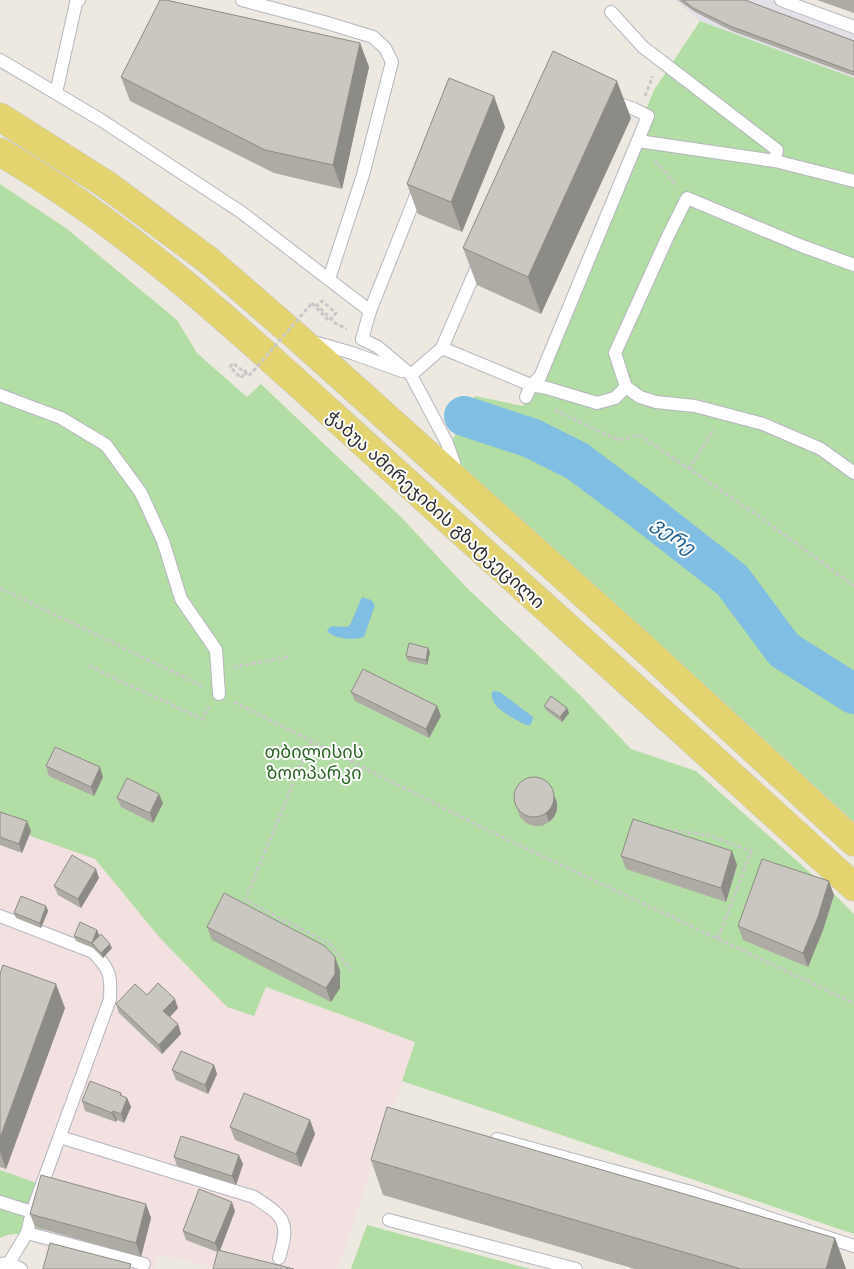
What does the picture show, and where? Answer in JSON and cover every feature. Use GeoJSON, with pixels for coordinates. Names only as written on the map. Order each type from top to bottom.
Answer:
{"type":"FeatureCollection","features":[{"type":"Feature","properties":{"kind":"main road","name":"ჭაბუა ამირეჯიბის გზატკეცილი"},"geometry":{"type":"LineString","coordinates":[[0,117],[131,202],[208,260],[297,337],[648,652],[854,842]]}},
{"type":"Feature","properties":{"kind":"main road","name":"ჭაბუა ამირეჯიბის გზატკეცილი"},"geometry":{"type":"LineString","coordinates":[[0,152],[106,222],[180,280],[274,362],[854,887]]}},
{"type":"Feature","properties":{"kind":"lane"},"geometry":{"type":"LineString","coordinates":[[56,93],[76,3],[79,0]]}},
{"type":"Feature","properties":{"kind":"lane"},"geometry":{"type":"LineString","coordinates":[[242,0],[373,37],[385,48],[392,62],[363,175],[329,279]]}},
{"type":"Feature","properties":{"kind":"lane"},"geometry":{"type":"LineString","coordinates":[[781,0],[854,27]]}},
{"type":"Feature","properties":{"kind":"lane"},"geometry":{"type":"LineString","coordinates":[[611,12],[643,47],[777,150],[775,161]]}},
{"type":"Feature","properties":{"kind":"lane"},"geometry":{"type":"LineString","coordinates":[[0,60],[101,120],[241,212],[370,311]]}},
{"type":"Feature","properties":{"kind":"lane"},"geometry":{"type":"LineString","coordinates":[[411,375],[442,348],[557,82],[634,109],[648,116],[540,378],[529,391]]}},
{"type":"Feature","properties":{"kind":"lane"},"geometry":{"type":"LineString","coordinates":[[638,141],[775,161],[854,181]]}},
{"type":"Feature","properties":{"kind":"lane"},"geometry":{"type":"LineString","coordinates":[[423,178],[370,311],[362,339],[378,348],[411,375],[447,443],[454,463],[457,481]]}},
{"type":"Feature","properties":{"kind":"lane"},"geometry":{"type":"LineString","coordinates":[[852,470],[821,449],[763,424],[695,406],[656,402],[640,397],[626,386],[615,353],[687,198],[802,246],[854,265]]}},
{"type":"Feature","properties":{"kind":"lane"},"geometry":{"type":"LineString","coordinates":[[297,337],[352,353],[411,375]]}},
{"type":"Feature","properties":{"kind":"lane"},"geometry":{"type":"LineString","coordinates":[[442,348],[529,391],[547,388],[597,403],[615,398],[626,386]]}},
{"type":"Feature","properties":{"kind":"lane"},"geometry":{"type":"LineString","coordinates":[[0,395],[61,418],[106,445],[142,493],[163,541],[181,599],[216,650],[217,693]]}},
{"type":"Feature","properties":{"kind":"lane"},"geometry":{"type":"LineString","coordinates":[[0,916],[93,952],[104,962],[111,978],[110,1000],[32,1212],[27,1233],[5,1263],[21,1269]]}},
{"type":"Feature","properties":{"kind":"lane"},"geometry":{"type":"LineString","coordinates":[[60,1137],[254,1197],[275,1210],[284,1223],[286,1237],[279,1258]]}},
{"type":"Feature","properties":{"kind":"lane"},"geometry":{"type":"LineString","coordinates":[[489,1137],[691,1192],[854,1246]]}},
{"type":"Feature","properties":{"kind":"lane"},"geometry":{"type":"LineString","coordinates":[[0,1202],[32,1212]]}},
{"type":"Feature","properties":{"kind":"lane"},"geometry":{"type":"LineString","coordinates":[[389,1220],[576,1269]]}},
{"type":"Feature","properties":{"kind":"lane"},"geometry":{"type":"LineString","coordinates":[[27,1233],[144,1264]]}},
{"type":"Feature","properties":{"kind":"path"},"geometry":{"type":"LineString","coordinates":[[643,47],[652,78],[643,99]]}},
{"type":"Feature","properties":{"kind":"path"},"geometry":{"type":"LineString","coordinates":[[638,141],[687,198]]}},
{"type":"Feature","properties":{"kind":"path"},"geometry":{"type":"LineString","coordinates":[[247,375],[233,363],[230,367],[242,378],[247,375],[312,304],[328,321],[332,317],[336,313],[322,301],[317,305],[329,317],[335,322]]}},
{"type":"Feature","properties":{"kind":"path"},"geometry":{"type":"LineString","coordinates":[[234,361],[247,375]]}},
{"type":"Feature","properties":{"kind":"path"},"geometry":{"type":"LineString","coordinates":[[529,391],[618,440],[639,435],[760,517],[854,586]]}},
{"type":"Feature","properties":{"kind":"path"},"geometry":{"type":"LineString","coordinates":[[689,469],[723,414]]}},
{"type":"Feature","properties":{"kind":"path"},"geometry":{"type":"LineString","coordinates":[[0,588],[217,693],[485,829],[854,1004]]}},
{"type":"Feature","properties":{"kind":"path"},"geometry":{"type":"LineString","coordinates":[[217,669],[252,665],[288,657]]}},
{"type":"Feature","properties":{"kind":"path"},"geometry":{"type":"LineString","coordinates":[[89,666],[202,719],[217,693]]}},
{"type":"Feature","properties":{"kind":"path"},"geometry":{"type":"LineString","coordinates":[[311,741],[245,900],[330,944],[352,970]]}},
{"type":"Feature","properties":{"kind":"path"},"geometry":{"type":"LineString","coordinates":[[668,830],[708,835],[751,851],[718,939]]}},
{"type":"Feature","properties":{"kind":"shaded area"},"geometry":{"type":"Polygon","coordinates":[[[675,0],[793,0],[854,20],[854,78],[700,21],[675,0]]]}},
{"type":"Feature","properties":{"kind":"shaded area"},"geometry":{"type":"Polygon","coordinates":[[[0,814],[95,859],[160,938],[265,987],[416,1042],[337,1269],[222,1269],[158,1254],[155,1269],[49,1269],[44,1249],[39,1244],[56,1190],[0,1170],[0,814]]]}},
{"type":"Feature","properties":{"kind":"green space"},"geometry":{"type":"Polygon","coordinates":[[[700,21],[854,78],[854,822],[693,674],[445,454],[475,396],[523,406],[654,90],[700,21]]]}},
{"type":"Feature","properties":{"kind":"green space","name":"თბილისის ზოოპარკი"},"geometry":{"type":"Polygon","coordinates":[[[0,184],[67,229],[177,320],[197,353],[247,397],[261,384],[402,518],[465,586],[581,696],[631,749],[696,771],[854,914],[854,1234],[402,1081],[415,1042],[266,987],[254,1016],[227,1007],[160,938],[95,859],[0,825],[0,184]]]}},
{"type":"Feature","properties":{"kind":"green space"},"geometry":{"type":"Polygon","coordinates":[[[0,1170],[56,1190],[39,1244],[31,1237],[21,1234],[10,1234],[0,1238],[0,1170]]]}},
{"type":"Feature","properties":{"kind":"green space"},"geometry":{"type":"Polygon","coordinates":[[[367,1225],[530,1269],[351,1269],[367,1225]]]}},
{"type":"Feature","properties":{"kind":"water"},"geometry":{"type":"Polygon","coordinates":[[[362,597],[371,600],[375,605],[364,637],[355,639],[330,634],[327,631],[331,626],[346,627],[350,625],[362,597]]]}},
{"type":"Feature","properties":{"kind":"water"},"geometry":{"type":"Polygon","coordinates":[[[494,691],[500,692],[533,717],[530,725],[526,725],[509,716],[499,708],[492,699],[494,691]]]}},
{"type":"Feature","properties":{"kind":"building"},"geometry":{"type":"Polygon","coordinates":[[[160,0],[360,43],[333,165],[265,150],[121,77],[160,0]]]}},
{"type":"Feature","properties":{"kind":"building"},"geometry":{"type":"Polygon","coordinates":[[[683,0],[745,0],[854,41],[854,72],[730,26],[693,8],[683,0]]]}},
{"type":"Feature","properties":{"kind":"building"},"geometry":{"type":"Polygon","coordinates":[[[553,51],[617,81],[528,277],[463,248],[553,51]]]}},
{"type":"Feature","properties":{"kind":"building"},"geometry":{"type":"Polygon","coordinates":[[[449,78],[494,96],[451,202],[407,184],[449,78]]]}},
{"type":"Feature","properties":{"kind":"building"},"geometry":{"type":"Polygon","coordinates":[[[409,643],[428,648],[426,660],[406,656],[409,643]]]}},
{"type":"Feature","properties":{"kind":"building"},"geometry":{"type":"Polygon","coordinates":[[[363,669],[437,706],[426,729],[351,692],[363,669]]]}},
{"type":"Feature","properties":{"kind":"building"},"geometry":{"type":"Polygon","coordinates":[[[551,696],[567,708],[560,717],[544,706],[551,696]]]}},
{"type":"Feature","properties":{"kind":"building"},"geometry":{"type":"Polygon","coordinates":[[[55,747],[100,767],[91,787],[46,766],[55,747]]]}},
{"type":"Feature","properties":{"kind":"building"},"geometry":{"type":"Polygon","coordinates":[[[530,777],[538,777],[545,780],[551,786],[554,797],[551,808],[545,814],[538,817],[530,817],[523,814],[517,808],[514,801],[514,793],[517,786],[523,780],[530,777]]]}},
{"type":"Feature","properties":{"kind":"building"},"geometry":{"type":"Polygon","coordinates":[[[127,778],[159,794],[150,813],[117,798],[127,778]]]}},
{"type":"Feature","properties":{"kind":"building"},"geometry":{"type":"Polygon","coordinates":[[[0,812],[27,821],[19,844],[0,837],[0,812]]]}},
{"type":"Feature","properties":{"kind":"building"},"geometry":{"type":"Polygon","coordinates":[[[633,819],[732,851],[721,888],[621,856],[633,819]]]}},
{"type":"Feature","properties":{"kind":"building"},"geometry":{"type":"Polygon","coordinates":[[[72,855],[96,869],[78,899],[54,886],[72,855]]]}},
{"type":"Feature","properties":{"kind":"building"},"geometry":{"type":"Polygon","coordinates":[[[762,859],[829,881],[818,917],[803,953],[738,926],[762,859]]]}},
{"type":"Feature","properties":{"kind":"building"},"geometry":{"type":"Polygon","coordinates":[[[224,893],[325,946],[335,957],[335,974],[326,988],[207,927],[224,893]]]}},
{"type":"Feature","properties":{"kind":"building"},"geometry":{"type":"Polygon","coordinates":[[[21,896],[46,906],[40,923],[14,913],[21,896]]]}},
{"type":"Feature","properties":{"kind":"building"},"geometry":{"type":"Polygon","coordinates":[[[80,922],[97,930],[92,943],[74,936],[80,922]]]}},
{"type":"Feature","properties":{"kind":"building"},"geometry":{"type":"Polygon","coordinates":[[[101,934],[110,944],[101,953],[92,943],[101,934]]]}},
{"type":"Feature","properties":{"kind":"building"},"geometry":{"type":"Polygon","coordinates":[[[3,965],[56,984],[0,1138],[0,974],[3,965]]]}},
{"type":"Feature","properties":{"kind":"building"},"geometry":{"type":"Polygon","coordinates":[[[158,983],[175,999],[163,1011],[178,1024],[159,1045],[116,1004],[135,984],[147,995],[158,983]]]}},
{"type":"Feature","properties":{"kind":"building"},"geometry":{"type":"Polygon","coordinates":[[[181,1051],[214,1065],[205,1085],[172,1070],[181,1051]]]}},
{"type":"Feature","properties":{"kind":"building"},"geometry":{"type":"Polygon","coordinates":[[[90,1081],[121,1093],[120,1095],[127,1098],[121,1114],[113,1111],[112,1113],[82,1101],[90,1081]]]}},
{"type":"Feature","properties":{"kind":"building"},"geometry":{"type":"Polygon","coordinates":[[[244,1093],[310,1120],[296,1154],[230,1127],[244,1093]]]}},
{"type":"Feature","properties":{"kind":"building"},"geometry":{"type":"Polygon","coordinates":[[[387,1107],[835,1238],[826,1269],[741,1269],[371,1160],[387,1107]]]}},
{"type":"Feature","properties":{"kind":"building"},"geometry":{"type":"Polygon","coordinates":[[[181,1136],[239,1155],[232,1176],[174,1157],[181,1136]]]}},
{"type":"Feature","properties":{"kind":"building"},"geometry":{"type":"Polygon","coordinates":[[[41,1175],[146,1204],[136,1243],[30,1214],[41,1175]]]}},
{"type":"Feature","properties":{"kind":"building"},"geometry":{"type":"Polygon","coordinates":[[[199,1189],[232,1202],[215,1243],[183,1231],[199,1189]]]}},
{"type":"Feature","properties":{"kind":"building"},"geometry":{"type":"Polygon","coordinates":[[[50,1243],[131,1264],[129,1269],[43,1269],[50,1243]]]}},
{"type":"Feature","properties":{"kind":"building"},"geometry":{"type":"Polygon","coordinates":[[[218,1250],[294,1269],[213,1269],[218,1250]]]}},
{"type":"Feature","properties":{"kind":"waterway","name":"ვერე"},"geometry":{"type":"LineString","coordinates":[[464,416],[531,438],[577,461],[732,580],[784,650],[854,694]]}}]}
